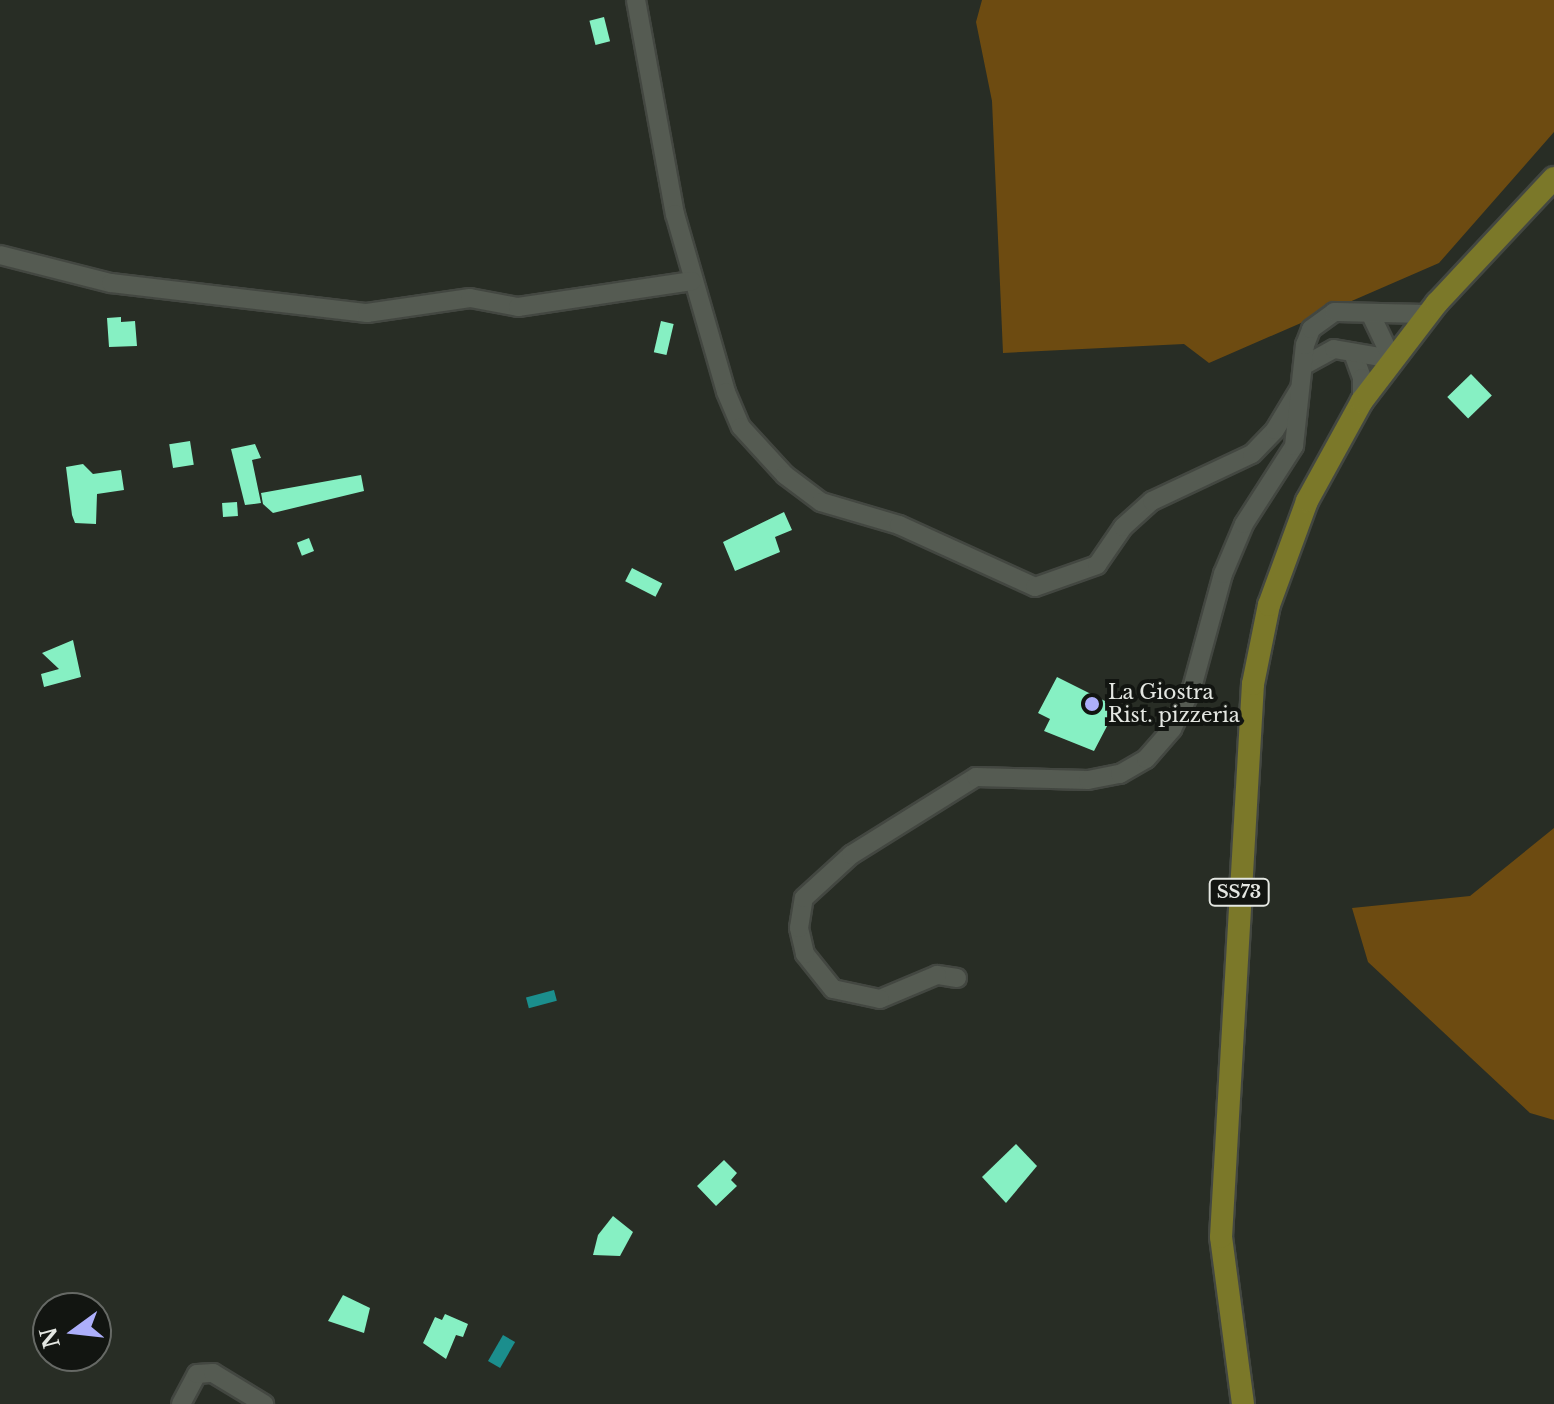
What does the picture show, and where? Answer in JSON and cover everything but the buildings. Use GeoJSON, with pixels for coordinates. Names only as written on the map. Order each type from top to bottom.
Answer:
{"type":"FeatureCollection","features":[{"type":"Feature","properties":{"kind":"main road","name":"SS73"},"geometry":{"type":"LineString","coordinates":[[1243,1404],[1236,1378],[1221,1237],[1253,684],[1269,605],[1307,501],[1362,401],[1428,314],[1554,178]]}},
{"type":"Feature","properties":{"kind":"street"},"geometry":{"type":"LineString","coordinates":[[636,0],[692,281],[741,427],[785,475],[821,502],[899,525],[1035,587],[1097,565],[1123,527],[1152,501],[1252,454],[1275,430],[1299,390]]}},
{"type":"Feature","properties":{"kind":"street"},"geometry":{"type":"LineString","coordinates":[[0,255],[111,283],[367,313],[470,298],[518,307],[692,281]]}},
{"type":"Feature","properties":{"kind":"street"},"geometry":{"type":"LineString","coordinates":[[957,978],[937,975],[880,999],[833,989],[805,954],[799,928],[804,898],[851,855],[976,777],[1088,780],[1120,774],[1146,759],[1172,729],[1192,688],[1223,574],[1244,524],[1294,446],[1305,345],[1320,319],[1334,312],[1372,317],[1428,314]]}},
{"type":"Feature","properties":{"kind":"street"},"geometry":{"type":"LineString","coordinates":[[1372,317],[1392,359]]}},
{"type":"Feature","properties":{"kind":"street"},"geometry":{"type":"LineString","coordinates":[[1303,366],[1334,349],[1392,359]]}},
{"type":"Feature","properties":{"kind":"street"},"geometry":{"type":"LineString","coordinates":[[1353,353],[1362,378],[1362,401]]}},
{"type":"Feature","properties":{"kind":"street"},"geometry":{"type":"LineString","coordinates":[[181,1404],[197,1374],[213,1373],[264,1404]]}},
{"type":"Feature","properties":{"kind":"shaded area"},"geometry":{"type":"Polygon","coordinates":[[[982,0],[1554,0],[1554,132],[1439,263],[1209,363],[1184,344],[1003,353],[992,101],[976,22],[982,0]]]}},
{"type":"Feature","properties":{"kind":"shaded area"},"geometry":{"type":"Polygon","coordinates":[[[1554,828],[1554,1120],[1530,1113],[1368,962],[1352,908],[1470,896],[1554,828]]]}},
{"type":"Feature","properties":{"kind":"water"},"geometry":{"type":"Polygon","coordinates":[[[554,990],[557,1001],[529,1008],[526,998],[554,990]]]}},
{"type":"Feature","properties":{"kind":"water"},"geometry":{"type":"Polygon","coordinates":[[[503,1335],[515,1342],[500,1368],[488,1361],[503,1335]]]}},
{"type":"Feature","properties":{"kind":"place","name":"La Giostra Rist. pizzeria"},"geometry":{"type":"Point","coordinates":[1092,704]}}]}
